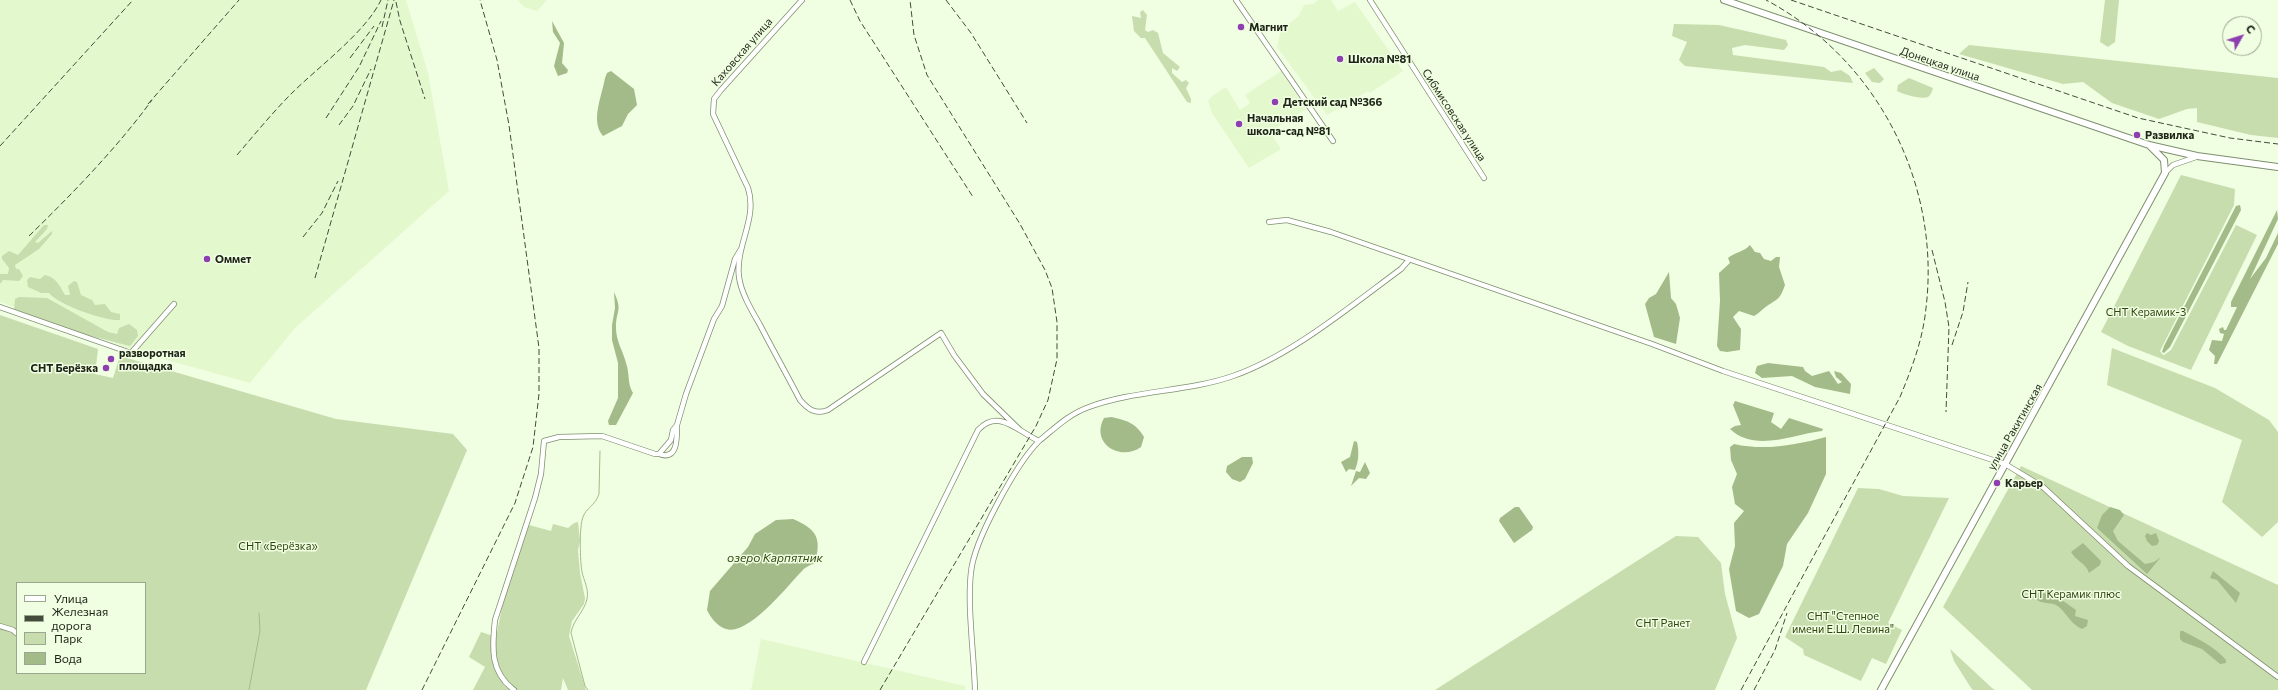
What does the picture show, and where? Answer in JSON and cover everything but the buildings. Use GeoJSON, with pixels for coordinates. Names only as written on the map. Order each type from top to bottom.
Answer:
{"type":"FeatureCollection","features":[{"type":"Feature","properties":{"kind":"street","name":"Каховская улица"},"geometry":{"type":"LineString","coordinates":[[743,246],[752,211],[752,200],[748,188],[712,114],[712,107],[721,90],[802,0]]}},
{"type":"Feature","properties":{"kind":"street"},"geometry":{"type":"LineString","coordinates":[[1236,0],[1333,141]]}},
{"type":"Feature","properties":{"kind":"street","name":"Сибмисовская улица"},"geometry":{"type":"LineString","coordinates":[[1370,0],[1484,178]]}},
{"type":"Feature","properties":{"kind":"street","name":"Донецкая улица"},"geometry":{"type":"LineString","coordinates":[[1724,0],[2150,145],[2197,156],[2278,166]]}},
{"type":"Feature","properties":{"kind":"street"},"geometry":{"type":"LineString","coordinates":[[2150,145],[2164,160],[2165,173]]}},
{"type":"Feature","properties":{"kind":"street"},"geometry":{"type":"LineString","coordinates":[[2165,173],[2173,165],[2197,156]]}},
{"type":"Feature","properties":{"kind":"street","name":"улица Ракитинская"},"geometry":{"type":"LineString","coordinates":[[1881,690],[2165,173]]}},
{"type":"Feature","properties":{"kind":"street"},"geometry":{"type":"LineString","coordinates":[[1269,222],[1287,220],[1302,223],[1645,342],[1736,376],[2005,464],[2043,487],[2128,566],[2278,677]]}},
{"type":"Feature","properties":{"kind":"street"},"geometry":{"type":"LineString","coordinates":[[514,690],[502,680],[497,671],[493,637],[495,620],[535,498],[541,474],[544,441],[558,437],[602,436],[665,456],[670,455],[674,451],[677,444],[677,425],[686,394],[714,319],[722,306],[735,259],[743,246]]}},
{"type":"Feature","properties":{"kind":"street"},"geometry":{"type":"LineString","coordinates":[[743,246],[739,278],[743,291],[797,394],[807,408],[816,412],[828,410],[941,333],[954,355],[983,394],[1020,430]]}},
{"type":"Feature","properties":{"kind":"street"},"geometry":{"type":"LineString","coordinates":[[975,690],[971,570],[978,545],[996,509],[1023,459],[1039,441],[1069,417],[1088,407],[1137,394],[1208,383],[1261,365],[1350,307],[1402,269],[1408,260]]}},
{"type":"Feature","properties":{"kind":"street"},"geometry":{"type":"LineString","coordinates":[[0,307],[131,353],[174,304]]}},
{"type":"Feature","properties":{"kind":"street"},"geometry":{"type":"LineString","coordinates":[[864,662],[978,430],[992,420],[1002,421],[1039,441]]}},
{"type":"Feature","properties":{"kind":"street"},"geometry":{"type":"LineString","coordinates":[[659,454],[671,440],[673,430],[677,425]]}},
{"type":"Feature","properties":{"kind":"street"},"geometry":{"type":"LineString","coordinates":[[0,626],[13,630],[16,633]]}},
{"type":"Feature","properties":{"kind":"shaded area"},"geometry":{"type":"Polygon","coordinates":[[[0,0],[406,0],[428,73],[449,191],[295,328],[250,383],[145,354],[0,302],[0,0]]]}},
{"type":"Feature","properties":{"kind":"shaded area"},"geometry":{"type":"Polygon","coordinates":[[[518,0],[547,0],[537,11],[524,7],[518,0]]]}},
{"type":"Feature","properties":{"kind":"shaded area","name":"Школа №81"},"geometry":{"type":"Polygon","coordinates":[[[1318,0],[1331,0],[1338,11],[1355,2],[1403,71],[1370,93],[1368,91],[1327,115],[1277,47],[1281,29],[1298,17],[1304,5],[1313,4],[1318,0]]]}},
{"type":"Feature","properties":{"kind":"shaded area"},"geometry":{"type":"Polygon","coordinates":[[[1281,71],[1306,109],[1270,132],[1281,149],[1249,168],[1212,113],[1208,101],[1212,96],[1226,87],[1240,110],[1250,103],[1245,95],[1281,71]]]}},
{"type":"Feature","properties":{"kind":"shaded area"},"geometry":{"type":"Polygon","coordinates":[[[761,639],[965,686],[965,690],[751,690],[761,639]]]}},
{"type":"Feature","properties":{"kind":"green space"},"geometry":{"type":"Polygon","coordinates":[[[2105,0],[2119,0],[2115,42],[2108,47],[2100,42],[2105,0]]]}},
{"type":"Feature","properties":{"kind":"green space"},"geometry":{"type":"Polygon","coordinates":[[[1143,10],[1147,15],[1145,30],[1148,32],[1153,30],[1158,33],[1163,53],[1180,67],[1177,71],[1172,68],[1172,73],[1182,82],[1186,80],[1189,83],[1186,88],[1191,99],[1191,103],[1187,102],[1145,38],[1141,38],[1134,31],[1132,16],[1141,18],[1140,12],[1143,10]]]}},
{"type":"Feature","properties":{"kind":"green space"},"geometry":{"type":"Polygon","coordinates":[[[1674,24],[1719,25],[1786,40],[1788,45],[1784,50],[1745,45],[1732,48],[1733,55],[1824,67],[1831,72],[1841,70],[1850,76],[1853,83],[1685,66],[1679,60],[1687,42],[1672,36],[1674,24]]]}},
{"type":"Feature","properties":{"kind":"green space"},"geometry":{"type":"Polygon","coordinates":[[[1969,45],[2278,78],[2278,138],[2251,135],[2197,122],[2197,108],[2187,109],[2159,119],[2112,103],[2083,82],[2063,84],[1959,54],[1969,45]]]}},
{"type":"Feature","properties":{"kind":"green space"},"geometry":{"type":"Polygon","coordinates":[[[1874,68],[1884,79],[1880,83],[1872,82],[1865,73],[1874,68]]]}},
{"type":"Feature","properties":{"kind":"green space"},"geometry":{"type":"Polygon","coordinates":[[[1909,78],[1933,88],[1930,95],[1925,98],[1907,95],[1897,91],[1898,85],[1909,78]]]}},
{"type":"Feature","properties":{"kind":"green space","name":"СНТ Керамик-3"},"geometry":{"type":"Polygon","coordinates":[[[2181,175],[2235,189],[2234,205],[2160,351],[2162,354],[2164,355],[2171,350],[2236,225],[2257,235],[2191,370],[2128,346],[2101,332],[2181,175]]]}},
{"type":"Feature","properties":{"kind":"green space"},"geometry":{"type":"Polygon","coordinates":[[[44,225],[48,225],[47,229],[35,242],[38,243],[52,231],[52,234],[39,249],[15,265],[16,269],[19,269],[23,276],[19,281],[3,280],[0,284],[0,274],[8,274],[9,268],[2,259],[2,256],[9,251],[18,255],[44,225]]]}},
{"type":"Feature","properties":{"kind":"green space"},"geometry":{"type":"Polygon","coordinates":[[[45,275],[55,280],[65,295],[70,295],[68,286],[74,281],[77,282],[81,295],[92,300],[95,305],[105,304],[111,312],[120,314],[120,320],[113,320],[83,312],[63,303],[49,293],[41,293],[28,287],[27,280],[30,277],[40,279],[45,275]]]}},
{"type":"Feature","properties":{"kind":"green space"},"geometry":{"type":"Polygon","coordinates":[[[19,297],[47,298],[108,332],[117,334],[119,328],[129,324],[137,330],[138,336],[130,346],[79,333],[14,309],[15,299],[19,297]]]}},
{"type":"Feature","properties":{"kind":"green space","name":"СНТ «Берёзка»"},"geometry":{"type":"Polygon","coordinates":[[[0,315],[98,349],[95,374],[113,378],[120,356],[336,419],[453,434],[467,450],[366,690],[0,690],[0,315]]]}},
{"type":"Feature","properties":{"kind":"green space","name":"СНТ Керамик-3"},"geometry":{"type":"Polygon","coordinates":[[[2112,348],[2215,388],[2269,420],[2278,432],[2278,522],[2262,537],[2222,502],[2242,440],[2107,385],[2112,348]]]}},
{"type":"Feature","properties":{"kind":"green space","name":"СНТ Керамик плюс"},"geometry":{"type":"Polygon","coordinates":[[[2021,466],[2278,585],[2278,690],[2032,690],[1943,607],[2021,466]]]}},
{"type":"Feature","properties":{"kind":"green space","name":"СНТ \"Степное имени Е.Ш. Левина\""},"geometry":{"type":"Polygon","coordinates":[[[1858,488],[1879,489],[1903,496],[1949,498],[1888,623],[1902,630],[1886,664],[1872,658],[1861,681],[1804,655],[1803,649],[1785,637],[1858,488]]]}},
{"type":"Feature","properties":{"kind":"green space"},"geometry":{"type":"Polygon","coordinates":[[[578,522],[580,541],[578,550],[580,573],[585,598],[584,604],[572,621],[569,636],[586,690],[568,690],[563,678],[561,690],[473,690],[485,667],[469,657],[481,632],[496,637],[504,598],[529,525],[551,531],[553,524],[568,528],[574,523],[578,522]]]}},
{"type":"Feature","properties":{"kind":"green space","name":"СНТ Ранет"},"geometry":{"type":"Polygon","coordinates":[[[1676,536],[1698,537],[1721,563],[1725,594],[1737,638],[1715,690],[1435,690],[1676,536]]]}},
{"type":"Feature","properties":{"kind":"green space"},"geometry":{"type":"Polygon","coordinates":[[[1950,649],[1995,690],[1973,690],[1954,661],[1950,649]]]}},
{"type":"Feature","properties":{"kind":"water"},"geometry":{"type":"Polygon","coordinates":[[[552,21],[564,43],[562,63],[568,70],[567,73],[558,76],[554,66],[560,43],[553,32],[552,21]]]}},
{"type":"Feature","properties":{"kind":"water"},"geometry":{"type":"Polygon","coordinates":[[[611,71],[634,89],[637,105],[628,114],[622,126],[603,136],[599,130],[597,116],[605,78],[607,73],[611,71]]]}},
{"type":"Feature","properties":{"kind":"water"},"geometry":{"type":"Polygon","coordinates":[[[2240,205],[2241,210],[2170,347],[2164,353],[2162,352],[2236,206],[2240,205]]]}},
{"type":"Feature","properties":{"kind":"water"},"geometry":{"type":"Polygon","coordinates":[[[2277,210],[2278,219],[2250,279],[2266,258],[2278,233],[2278,244],[2217,364],[2214,364],[2215,356],[2209,350],[2212,340],[2222,341],[2224,334],[2220,333],[2219,329],[2223,327],[2224,330],[2226,330],[2237,307],[2231,307],[2231,302],[2277,210]]]}},
{"type":"Feature","properties":{"kind":"water"},"geometry":{"type":"Polygon","coordinates":[[[1750,245],[1755,252],[1760,253],[1764,259],[1771,261],[1776,257],[1780,257],[1779,267],[1785,285],[1779,298],[1756,315],[1754,316],[1739,311],[1733,317],[1741,329],[1740,350],[1727,352],[1720,351],[1717,346],[1720,301],[1719,273],[1730,263],[1728,258],[1750,245]]]}},
{"type":"Feature","properties":{"kind":"water"},"geometry":{"type":"Polygon","coordinates":[[[1669,272],[1671,298],[1676,304],[1680,318],[1676,344],[1654,337],[1645,304],[1649,298],[1656,294],[1669,272]]]}},
{"type":"Feature","properties":{"kind":"water"},"geometry":{"type":"Polygon","coordinates":[[[614,292],[619,307],[616,322],[617,337],[625,359],[630,386],[633,393],[616,425],[609,425],[608,421],[618,398],[618,363],[612,340],[612,325],[615,308],[614,292]]]}},
{"type":"Feature","properties":{"kind":"water"},"geometry":{"type":"Polygon","coordinates":[[[1768,363],[1803,367],[1805,371],[1812,376],[1829,371],[1838,384],[1842,382],[1836,377],[1834,371],[1841,373],[1851,384],[1850,394],[1815,387],[1792,376],[1762,378],[1755,373],[1757,366],[1768,363]]]}},
{"type":"Feature","properties":{"kind":"water"},"geometry":{"type":"Polygon","coordinates":[[[1735,401],[1774,413],[1771,422],[1781,429],[1789,418],[1823,429],[1822,431],[1775,440],[1751,440],[1740,436],[1730,429],[1741,425],[1733,405],[1735,401]]]}},
{"type":"Feature","properties":{"kind":"water"},"geometry":{"type":"Polygon","coordinates":[[[1111,417],[1126,421],[1138,428],[1144,437],[1141,447],[1133,451],[1124,452],[1109,448],[1101,435],[1101,427],[1104,418],[1111,417]]]}},
{"type":"Feature","properties":{"kind":"water"},"geometry":{"type":"Polygon","coordinates":[[[1826,437],[1826,474],[1808,513],[1787,544],[1783,566],[1759,614],[1749,618],[1736,611],[1729,569],[1735,546],[1734,523],[1744,511],[1735,504],[1732,487],[1737,474],[1731,460],[1730,447],[1734,444],[1757,447],[1780,446],[1826,437]]]}},
{"type":"Feature","properties":{"kind":"water"},"geometry":{"type":"Polygon","coordinates":[[[1354,441],[1357,442],[1358,445],[1357,463],[1355,470],[1349,469],[1346,472],[1341,462],[1350,457],[1354,441]]]}},
{"type":"Feature","properties":{"kind":"water"},"geometry":{"type":"Polygon","coordinates":[[[1242,457],[1252,457],[1253,463],[1245,479],[1240,482],[1232,479],[1226,472],[1227,466],[1242,457]]]}},
{"type":"Feature","properties":{"kind":"water"},"geometry":{"type":"Polygon","coordinates":[[[1365,462],[1370,473],[1366,479],[1359,478],[1351,486],[1356,471],[1360,472],[1365,462]]]}},
{"type":"Feature","properties":{"kind":"water"},"geometry":{"type":"Polygon","coordinates":[[[1515,507],[1519,507],[1533,527],[1532,530],[1514,543],[1499,521],[1500,518],[1515,507]]]}},
{"type":"Feature","properties":{"kind":"water"},"geometry":{"type":"Polygon","coordinates":[[[2110,507],[2120,510],[2124,515],[2113,531],[2118,541],[2145,564],[2154,562],[2161,557],[2147,574],[2097,528],[2102,515],[2110,507]]]}},
{"type":"Feature","properties":{"kind":"water","name":"озеро Карпятник"},"geometry":{"type":"Polygon","coordinates":[[[793,519],[807,526],[815,535],[818,547],[815,563],[803,570],[767,608],[746,625],[735,629],[726,629],[717,624],[707,610],[710,591],[748,547],[755,534],[776,520],[793,519]]]}},
{"type":"Feature","properties":{"kind":"water"},"geometry":{"type":"Polygon","coordinates":[[[2147,533],[2151,535],[2156,533],[2159,541],[2157,545],[2152,546],[2147,541],[2145,536],[2147,533]]]}},
{"type":"Feature","properties":{"kind":"water"},"geometry":{"type":"Polygon","coordinates":[[[2083,543],[2101,561],[2100,565],[2089,573],[2086,567],[2071,552],[2083,543]]]}},
{"type":"Feature","properties":{"kind":"water"},"geometry":{"type":"Polygon","coordinates":[[[2213,571],[2240,593],[2236,603],[2217,580],[2210,578],[2213,571]]]}},
{"type":"Feature","properties":{"kind":"water"},"geometry":{"type":"Polygon","coordinates":[[[2036,592],[2053,596],[2066,603],[2076,610],[2075,616],[2088,620],[2087,626],[2082,629],[2078,627],[2056,605],[2037,600],[2036,592]]]}},
{"type":"Feature","properties":{"kind":"water"},"geometry":{"type":"Polygon","coordinates":[[[2180,631],[2183,631],[2211,647],[2226,660],[2226,663],[2220,664],[2202,649],[2183,642],[2180,639],[2180,631]]]}},
{"type":"Feature","properties":{"kind":"waterway"},"geometry":{"type":"LineString","coordinates":[[588,690],[585,686],[571,633],[572,628],[584,608],[587,599],[587,588],[581,567],[581,528],[584,514],[599,494],[600,451]]}},
{"type":"Feature","properties":{"kind":"waterway"},"geometry":{"type":"LineString","coordinates":[[249,690],[260,631],[259,613]]}},
{"type":"Feature","properties":{"kind":"railway"},"geometry":{"type":"LineString","coordinates":[[0,146],[133,0]]}},
{"type":"Feature","properties":{"kind":"railway"},"geometry":{"type":"LineString","coordinates":[[148,104],[239,0]]}},
{"type":"Feature","properties":{"kind":"railway"},"geometry":{"type":"LineString","coordinates":[[237,155],[292,93],[353,37],[374,12],[381,0]]}},
{"type":"Feature","properties":{"kind":"railway"},"geometry":{"type":"LineString","coordinates":[[382,27],[388,0]]}},
{"type":"Feature","properties":{"kind":"railway"},"geometry":{"type":"LineString","coordinates":[[315,278],[394,0]]}},
{"type":"Feature","properties":{"kind":"railway"},"geometry":{"type":"LineString","coordinates":[[422,690],[515,503],[533,447],[539,394],[539,348],[509,125],[497,60],[480,0]]}},
{"type":"Feature","properties":{"kind":"railway"},"geometry":{"type":"LineString","coordinates":[[850,0],[860,21],[973,197]]}},
{"type":"Feature","properties":{"kind":"railway"},"geometry":{"type":"LineString","coordinates":[[880,690],[1036,426],[1048,400],[1057,359],[1057,322],[1052,288],[1045,270],[1020,224],[927,75],[914,35],[910,0]]}},
{"type":"Feature","properties":{"kind":"railway"},"geometry":{"type":"LineString","coordinates":[[946,0],[971,33],[1027,123]]}},
{"type":"Feature","properties":{"kind":"railway"},"geometry":{"type":"LineString","coordinates":[[1741,690],[1900,397],[1913,364],[1925,320],[1928,261],[1923,215],[1911,171],[1893,129],[1869,90],[1840,55],[1805,25],[1766,0]]}},
{"type":"Feature","properties":{"kind":"railway"},"geometry":{"type":"LineString","coordinates":[[1791,0],[2138,118],[2230,138],[2278,144]]}},
{"type":"Feature","properties":{"kind":"railway"},"geometry":{"type":"LineString","coordinates":[[396,2],[400,21],[425,99]]}},
{"type":"Feature","properties":{"kind":"railway"},"geometry":{"type":"LineString","coordinates":[[326,118],[359,67],[381,21]]}},
{"type":"Feature","properties":{"kind":"railway"},"geometry":{"type":"LineString","coordinates":[[350,58],[374,26]]}},
{"type":"Feature","properties":{"kind":"railway"},"geometry":{"type":"LineString","coordinates":[[339,125],[353,106],[371,69]]}},
{"type":"Feature","properties":{"kind":"railway"},"geometry":{"type":"LineString","coordinates":[[29,236],[93,171],[124,136],[152,100]]}},
{"type":"Feature","properties":{"kind":"railway"},"geometry":{"type":"LineString","coordinates":[[303,237],[322,213],[338,181]]}},
{"type":"Feature","properties":{"kind":"railway"},"geometry":{"type":"LineString","coordinates":[[1932,250],[1945,302],[1949,327],[1946,412]]}},
{"type":"Feature","properties":{"kind":"railway"},"geometry":{"type":"LineString","coordinates":[[1952,345],[1963,312],[1968,282]]}},
{"type":"Feature","properties":{"kind":"railway"},"geometry":{"type":"LineString","coordinates":[[1754,690],[1775,650],[1787,613]]}},
{"type":"Feature","properties":{"kind":"place","name":"Магнит"},"geometry":{"type":"Point","coordinates":[1241,27]}},
{"type":"Feature","properties":{"kind":"place","name":"Школа №81"},"geometry":{"type":"Point","coordinates":[1340,59]}},
{"type":"Feature","properties":{"kind":"place","name":"Детский сад №366"},"geometry":{"type":"Point","coordinates":[1275,102]}},
{"type":"Feature","properties":{"kind":"place","name":"Начальная школа-сад №81"},"geometry":{"type":"Point","coordinates":[1239,124]}},
{"type":"Feature","properties":{"kind":"place","name":"Развилка"},"geometry":{"type":"Point","coordinates":[2137,135]}},
{"type":"Feature","properties":{"kind":"place","name":"Оммет"},"geometry":{"type":"Point","coordinates":[207,259]}},
{"type":"Feature","properties":{"kind":"place","name":"разворотная площадка"},"geometry":{"type":"Point","coordinates":[111,359]}},
{"type":"Feature","properties":{"kind":"place","name":"СНТ Берёзка"},"geometry":{"type":"Point","coordinates":[106,368]}},
{"type":"Feature","properties":{"kind":"place","name":"Карьер"},"geometry":{"type":"Point","coordinates":[1997,483]}}]}
